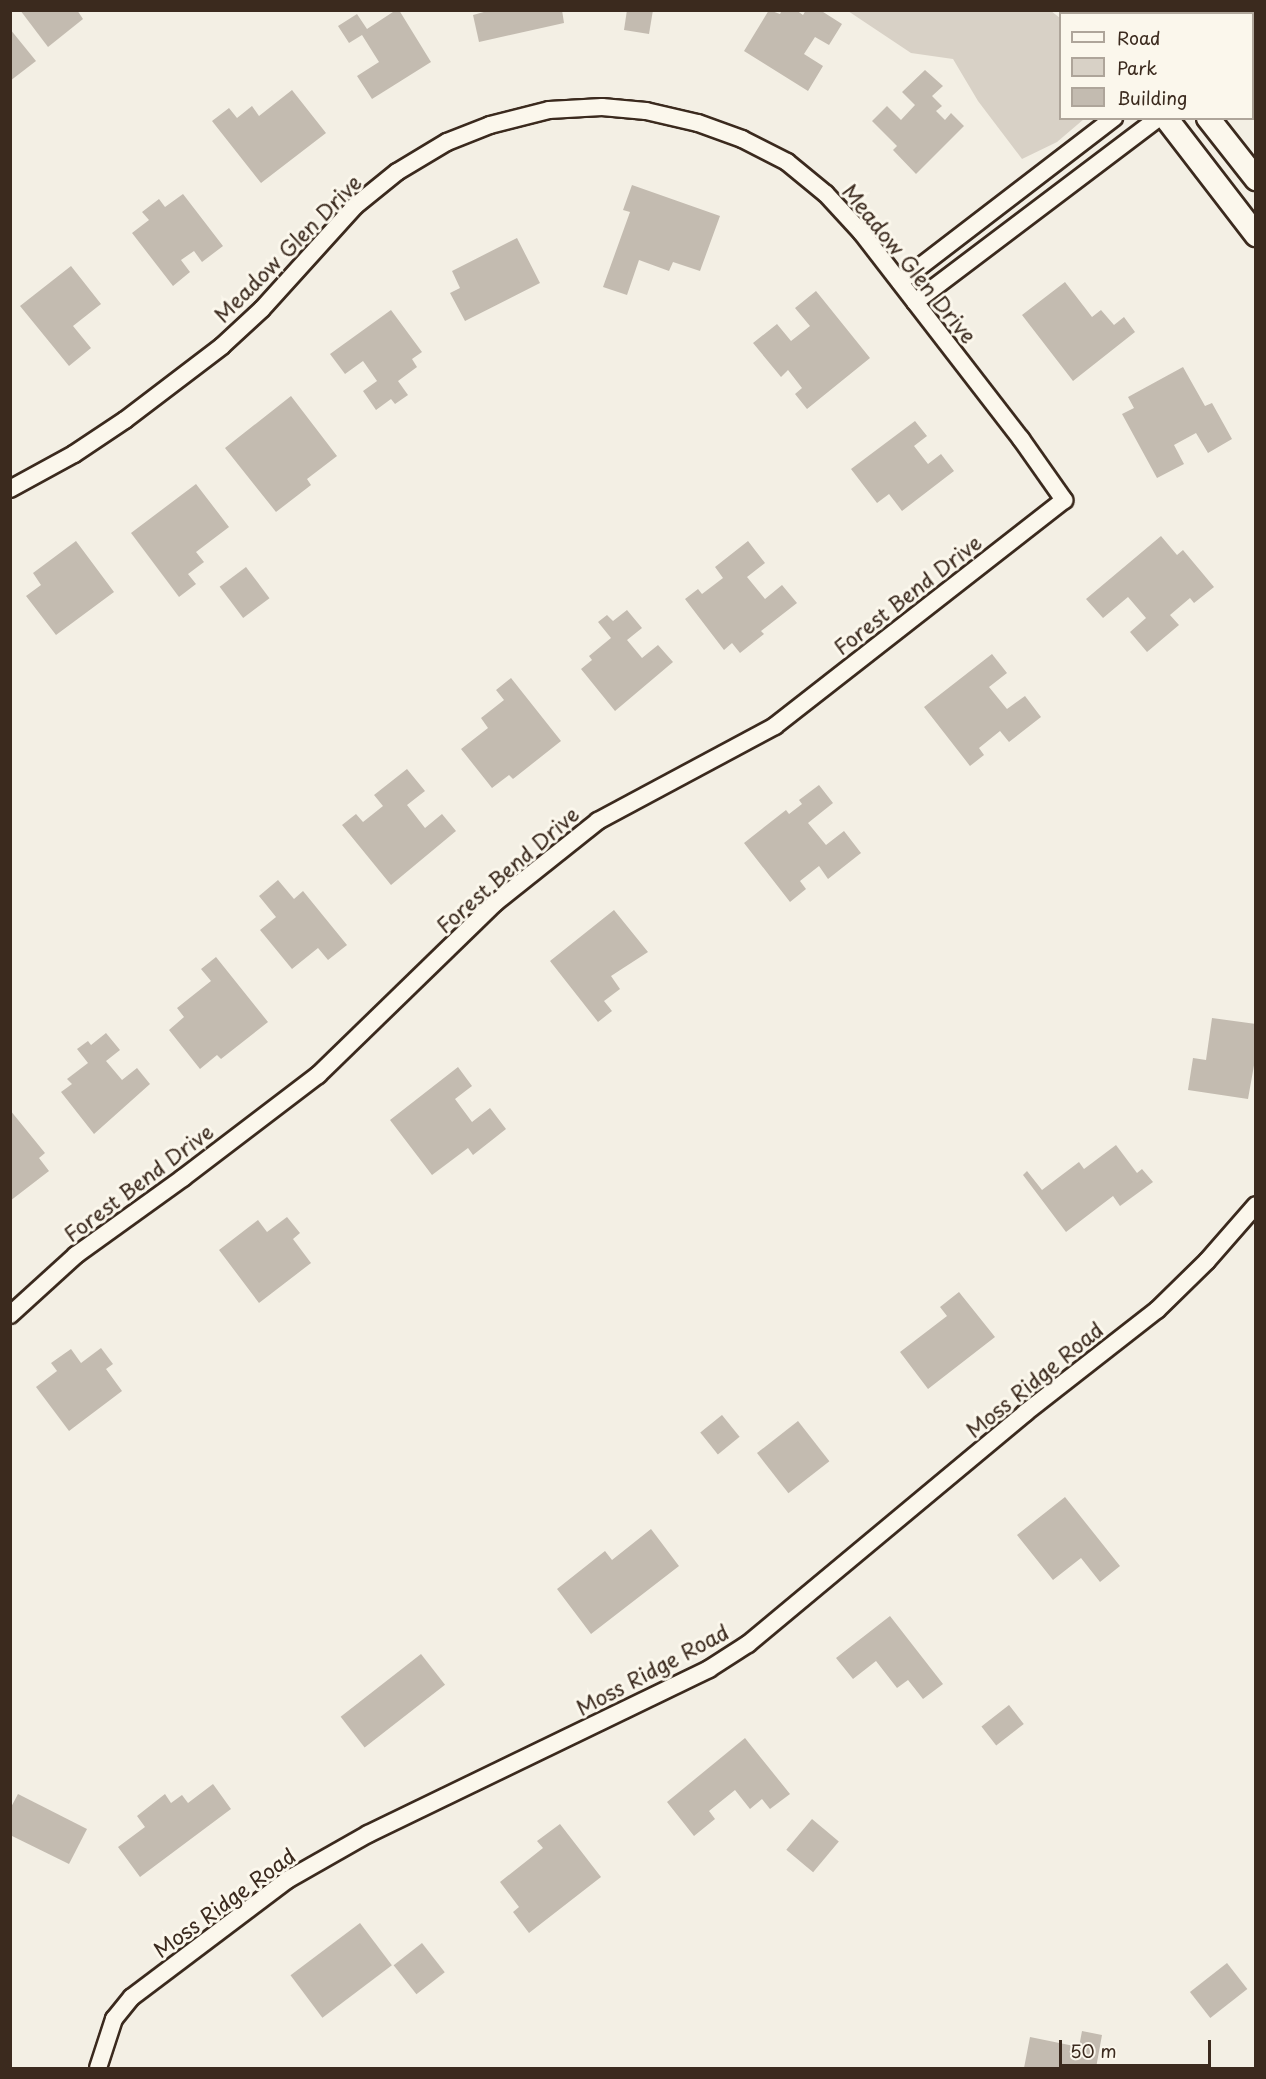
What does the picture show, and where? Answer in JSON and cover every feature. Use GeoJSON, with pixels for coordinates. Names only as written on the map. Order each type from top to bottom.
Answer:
{"type":"FeatureCollection","features":[{"type":"Feature","properties":{"kind":"main road"},"geometry":{"type":"LineString","coordinates":[[1168,120],[1256,235]]}},
{"type":"Feature","properties":{"kind":"main road"},"geometry":{"type":"LineString","coordinates":[[1210,120],[1256,179]]}},
{"type":"Feature","properties":{"kind":"street","name":"Meadow Glen Drive"},"geometry":{"type":"LineString","coordinates":[[10,489],[74,454],[125,420],[222,346],[262,309],[355,206],[397,172],[447,142],[490,125],[549,110],[602,106],[646,111],[698,123],[742,139],[787,162],[826,194],[861,232],[900,282],[1021,439],[1064,500]]}},
{"type":"Feature","properties":{"kind":"street"},"geometry":{"type":"LineString","coordinates":[[900,282],[1111,120]]}},
{"type":"Feature","properties":{"kind":"street"},"geometry":{"type":"LineString","coordinates":[[915,302],[1155,120]]}},
{"type":"Feature","properties":{"kind":"street","name":"Forest Bend Drive"},"geometry":{"type":"LineString","coordinates":[[10,1315],[76,1255],[318,1075],[495,903],[598,821],[775,726],[1064,500]]}},
{"type":"Feature","properties":{"kind":"street","name":"Moss Ridge Road"},"geometry":{"type":"LineString","coordinates":[[98,2068],[114,2019],[132,1997],[287,1880],[368,1834],[710,1669],[748,1644],[1025,1413],[1157,1310],[1207,1261],[1256,1205]]}},
{"type":"Feature","properties":{"kind":"green space"},"geometry":{"type":"Polygon","coordinates":[[[848,11],[1051,11],[1059,17],[1059,120],[1083,120],[1057,142],[1022,159],[978,101],[953,59],[911,53],[848,11]]]}},
{"type":"Feature","properties":{"kind":"building"},"geometry":{"type":"Polygon","coordinates":[[[20,10],[77,10],[83,19],[48,47],[20,10]]]}},
{"type":"Feature","properties":{"kind":"building"},"geometry":{"type":"Polygon","coordinates":[[[399,10],[431,62],[372,99],[357,76],[379,62],[362,35],[349,43],[338,26],[357,14],[367,29],[399,10]]]}},
{"type":"Feature","properties":{"kind":"building"},"geometry":{"type":"Polygon","coordinates":[[[491,10],[562,10],[564,23],[479,42],[473,15],[491,10]]]}},
{"type":"Feature","properties":{"kind":"building"},"geometry":{"type":"Polygon","coordinates":[[[627,10],[653,10],[649,34],[624,30],[627,10]]]}},
{"type":"Feature","properties":{"kind":"building"},"geometry":{"type":"Polygon","coordinates":[[[769,10],[780,14],[782,10],[796,10],[803,15],[806,10],[820,10],[842,24],[829,45],[815,37],[804,54],[823,66],[808,91],[744,51],[769,10]]]}},
{"type":"Feature","properties":{"kind":"building"},"geometry":{"type":"Polygon","coordinates":[[[10,29],[36,61],[10,81],[10,29]]]}},
{"type":"Feature","properties":{"kind":"building"},"geometry":{"type":"Polygon","coordinates":[[[925,70],[943,86],[932,96],[942,106],[936,111],[945,120],[951,113],[964,126],[916,174],[893,150],[897,146],[872,121],[887,106],[901,120],[915,105],[902,92],[925,70]]]}},
{"type":"Feature","properties":{"kind":"building"},"geometry":{"type":"Polygon","coordinates":[[[292,90],[326,133],[261,183],[212,121],[229,108],[237,118],[252,106],[259,116],[292,90]]]}},
{"type":"Feature","properties":{"kind":"building"},"geometry":{"type":"Polygon","coordinates":[[[632,185],[720,216],[700,271],[673,262],[669,271],[639,260],[627,295],[603,287],[630,212],[623,210],[632,185]]]}},
{"type":"Feature","properties":{"kind":"building"},"geometry":{"type":"Polygon","coordinates":[[[183,194],[223,246],[202,262],[194,251],[181,260],[190,272],[173,286],[132,233],[149,220],[142,212],[159,199],[165,207],[183,194]]]}},
{"type":"Feature","properties":{"kind":"building"},"geometry":{"type":"Polygon","coordinates":[[[517,238],[540,283],[465,321],[450,293],[460,288],[452,271],[517,238]]]}},
{"type":"Feature","properties":{"kind":"building"},"geometry":{"type":"Polygon","coordinates":[[[71,266],[101,304],[73,326],[91,348],[69,366],[20,306],[71,266]]]}},
{"type":"Feature","properties":{"kind":"building"},"geometry":{"type":"Polygon","coordinates":[[[1065,282],[1092,317],[1101,310],[1114,325],[1124,317],[1135,332],[1073,381],[1022,315],[1065,282]]]}},
{"type":"Feature","properties":{"kind":"building"},"geometry":{"type":"Polygon","coordinates":[[[816,291],[870,358],[807,409],[795,394],[802,388],[788,370],[781,377],[753,343],[777,324],[791,341],[810,326],[795,308],[816,291]]]}},
{"type":"Feature","properties":{"kind":"building"},"geometry":{"type":"Polygon","coordinates":[[[391,310],[422,352],[412,359],[417,367],[398,381],[408,395],[395,404],[391,399],[376,410],[363,391],[377,381],[363,361],[345,374],[330,354],[391,310]]]}},
{"type":"Feature","properties":{"kind":"building"},"geometry":{"type":"Polygon","coordinates":[[[1183,367],[1205,406],[1212,403],[1232,439],[1208,453],[1196,433],[1174,445],[1184,464],[1157,478],[1122,414],[1134,408],[1128,397],[1183,367]]]}},
{"type":"Feature","properties":{"kind":"building"},"geometry":{"type":"Polygon","coordinates":[[[291,396],[337,456],[307,479],[311,485],[276,512],[225,448],[291,396]]]}},
{"type":"Feature","properties":{"kind":"building"},"geometry":{"type":"Polygon","coordinates":[[[915,421],[927,436],[914,446],[928,464],[941,454],[954,471],[902,511],[889,494],[877,503],[851,469],[915,421]]]}},
{"type":"Feature","properties":{"kind":"building"},"geometry":{"type":"Polygon","coordinates":[[[196,484],[229,527],[196,552],[204,562],[188,574],[196,584],[179,597],[131,533],[196,484]]]}},
{"type":"Feature","properties":{"kind":"building"},"geometry":{"type":"Polygon","coordinates":[[[1161,536],[1177,555],[1183,550],[1214,587],[1194,603],[1190,598],[1170,615],[1179,625],[1147,652],[1130,632],[1146,618],[1128,597],[1103,618],[1086,599],[1161,536]]]}},
{"type":"Feature","properties":{"kind":"building"},"geometry":{"type":"Polygon","coordinates":[[[76,541],[114,592],[56,635],[26,596],[41,585],[33,573],[76,541]]]}},
{"type":"Feature","properties":{"kind":"building"},"geometry":{"type":"Polygon","coordinates":[[[748,541],[765,563],[747,577],[765,599],[782,585],[797,603],[761,631],[764,634],[740,653],[732,643],[724,650],[685,599],[698,589],[702,594],[723,578],[715,567],[748,541]]]}},
{"type":"Feature","properties":{"kind":"building"},"geometry":{"type":"Polygon","coordinates":[[[246,567],[269,598],[243,618],[220,587],[246,567]]]}},
{"type":"Feature","properties":{"kind":"building"},"geometry":{"type":"Polygon","coordinates":[[[627,610],[642,628],[627,640],[642,658],[658,645],[673,662],[615,711],[581,669],[592,660],[589,656],[611,638],[598,622],[607,615],[613,621],[627,610]]]}},
{"type":"Feature","properties":{"kind":"building"},"geometry":{"type":"Polygon","coordinates":[[[992,654],[1007,673],[989,687],[1007,709],[1025,696],[1041,717],[1009,742],[1000,731],[979,748],[984,755],[970,766],[924,707],[992,654]]]}},
{"type":"Feature","properties":{"kind":"building"},"geometry":{"type":"Polygon","coordinates":[[[511,678],[561,741],[513,779],[509,775],[492,788],[461,749],[488,728],[481,718],[504,700],[496,690],[511,678]]]}},
{"type":"Feature","properties":{"kind":"building"},"geometry":{"type":"Polygon","coordinates":[[[407,769],[425,791],[407,805],[425,828],[442,814],[456,831],[391,885],[342,825],[356,814],[363,822],[383,806],[374,795],[407,769]]]}},
{"type":"Feature","properties":{"kind":"building"},"geometry":{"type":"Polygon","coordinates":[[[819,785],[833,803],[808,823],[826,845],[844,831],[861,853],[828,879],[819,866],[800,881],[806,889],[790,902],[744,843],[786,810],[789,814],[802,804],[799,800],[819,785]]]}},
{"type":"Feature","properties":{"kind":"building"},"geometry":{"type":"Polygon","coordinates":[[[278,880],[294,899],[303,891],[347,945],[328,960],[318,948],[292,969],[260,930],[276,917],[259,896],[278,880]]]}},
{"type":"Feature","properties":{"kind":"building"},"geometry":{"type":"Polygon","coordinates":[[[614,910],[648,952],[611,976],[620,989],[604,1001],[612,1011],[598,1022],[550,961],[614,910]]]}},
{"type":"Feature","properties":{"kind":"building"},"geometry":{"type":"Polygon","coordinates":[[[216,957],[268,1022],[221,1059],[217,1055],[200,1069],[169,1030],[184,1017],[177,1008],[211,981],[201,969],[216,957]]]}},
{"type":"Feature","properties":{"kind":"building"},"geometry":{"type":"Polygon","coordinates":[[[1212,1018],[1256,1024],[1256,1054],[1248,1099],[1188,1090],[1193,1058],[1206,1060],[1212,1018]]]}},
{"type":"Feature","properties":{"kind":"building"},"geometry":{"type":"Polygon","coordinates":[[[106,1033],[120,1050],[106,1061],[122,1080],[137,1068],[150,1084],[94,1134],[61,1092],[72,1084],[67,1079],[88,1063],[77,1049],[88,1041],[91,1045],[106,1033]]]}},
{"type":"Feature","properties":{"kind":"building"},"geometry":{"type":"Polygon","coordinates":[[[458,1067],[472,1086],[455,1099],[472,1122],[490,1108],[506,1129],[473,1155],[468,1148],[432,1175],[390,1120],[458,1067]]]}},
{"type":"Feature","properties":{"kind":"building"},"geometry":{"type":"Polygon","coordinates":[[[10,1110],[45,1153],[39,1158],[49,1171],[10,1201],[10,1110]]]}},
{"type":"Feature","properties":{"kind":"building"},"geometry":{"type":"Polygon","coordinates":[[[1116,1145],[1137,1173],[1142,1169],[1153,1182],[1120,1206],[1113,1196],[1066,1232],[1023,1175],[1027,1171],[1042,1190],[1079,1162],[1084,1169],[1116,1145]]]}},
{"type":"Feature","properties":{"kind":"building"},"geometry":{"type":"Polygon","coordinates":[[[287,1217],[300,1233],[293,1239],[311,1263],[259,1303],[219,1250],[258,1220],[267,1232],[287,1217]]]}},
{"type":"Feature","properties":{"kind":"building"},"geometry":{"type":"Polygon","coordinates":[[[959,1292],[995,1337],[928,1389],[900,1352],[947,1316],[940,1307],[959,1292]]]}},
{"type":"Feature","properties":{"kind":"building"},"geometry":{"type":"Polygon","coordinates":[[[101,1348],[113,1364],[106,1369],[122,1391],[69,1431],[36,1387],[57,1371],[51,1363],[71,1349],[81,1363],[101,1348]]]}},
{"type":"Feature","properties":{"kind":"building"},"geometry":{"type":"Polygon","coordinates":[[[722,1415],[740,1437],[718,1454],[700,1433],[722,1415]]]}},
{"type":"Feature","properties":{"kind":"building"},"geometry":{"type":"Polygon","coordinates":[[[798,1421],[829,1461],[788,1493],[757,1453],[798,1421]]]}},
{"type":"Feature","properties":{"kind":"building"},"geometry":{"type":"Polygon","coordinates":[[[1065,1497],[1120,1566],[1100,1582],[1081,1558],[1053,1580],[1017,1535],[1065,1497]]]}},
{"type":"Feature","properties":{"kind":"building"},"geometry":{"type":"Polygon","coordinates":[[[651,1529],[679,1566],[591,1634],[557,1589],[605,1551],[612,1560],[651,1529]]]}},
{"type":"Feature","properties":{"kind":"building"},"geometry":{"type":"Polygon","coordinates":[[[890,1616],[943,1684],[923,1699],[908,1680],[897,1688],[876,1661],[853,1679],[836,1658],[890,1616]]]}},
{"type":"Feature","properties":{"kind":"building"},"geometry":{"type":"Polygon","coordinates":[[[421,1654],[445,1685],[365,1748],[341,1717],[421,1654]]]}},
{"type":"Feature","properties":{"kind":"building"},"geometry":{"type":"Polygon","coordinates":[[[1009,1705],[1024,1724],[996,1745],[981,1727],[1009,1705]]]}},
{"type":"Feature","properties":{"kind":"building"},"geometry":{"type":"Polygon","coordinates":[[[745,1738],[790,1794],[770,1809],[762,1799],[750,1809],[735,1790],[709,1811],[715,1819],[694,1836],[667,1802],[745,1738]]]}},
{"type":"Feature","properties":{"kind":"building"},"geometry":{"type":"Polygon","coordinates":[[[213,1784],[231,1809],[140,1877],[118,1847],[145,1827],[137,1816],[165,1794],[171,1803],[182,1795],[188,1803],[213,1784]]]}},
{"type":"Feature","properties":{"kind":"building"},"geometry":{"type":"Polygon","coordinates":[[[18,1794],[87,1829],[69,1864],[10,1835],[10,1809],[18,1794]]]}},
{"type":"Feature","properties":{"kind":"building"},"geometry":{"type":"Polygon","coordinates":[[[812,1819],[839,1841],[813,1872],[786,1850],[812,1819]]]}},
{"type":"Feature","properties":{"kind":"building"},"geometry":{"type":"Polygon","coordinates":[[[560,1824],[601,1877],[529,1933],[513,1912],[519,1907],[500,1882],[543,1848],[537,1841],[560,1824]]]}},
{"type":"Feature","properties":{"kind":"building"},"geometry":{"type":"Polygon","coordinates":[[[360,1923],[392,1965],[322,2018],[291,1975],[360,1923]]]}},
{"type":"Feature","properties":{"kind":"building"},"geometry":{"type":"Polygon","coordinates":[[[422,1943],[445,1972],[416,1994],[394,1965],[422,1943]]]}},
{"type":"Feature","properties":{"kind":"building"},"geometry":{"type":"Polygon","coordinates":[[[1227,1963],[1247,1989],[1210,2018],[1190,1992],[1227,1963]]]}},
{"type":"Feature","properties":{"kind":"building"},"geometry":{"type":"Polygon","coordinates":[[[1082,2031],[1102,2035],[1096,2068],[1024,2068],[1030,2037],[1079,2047],[1082,2031]]]}}]}
